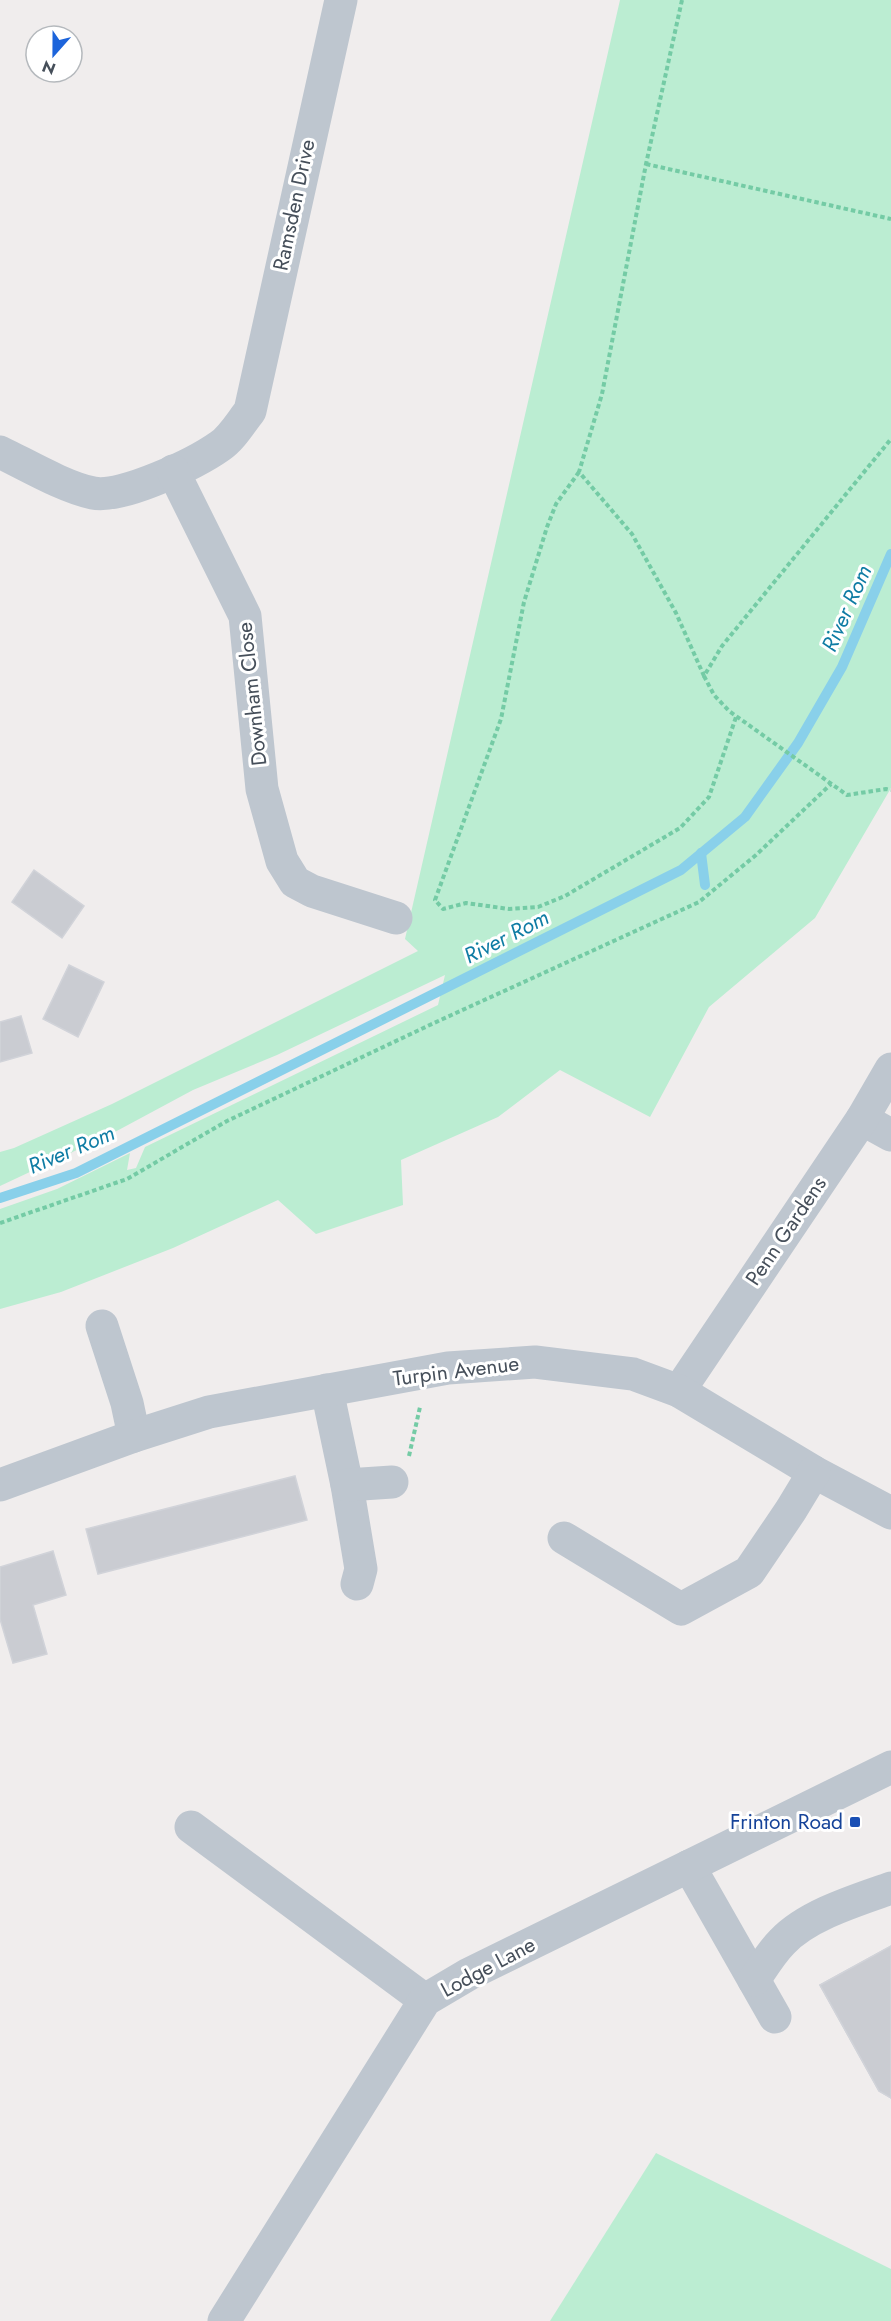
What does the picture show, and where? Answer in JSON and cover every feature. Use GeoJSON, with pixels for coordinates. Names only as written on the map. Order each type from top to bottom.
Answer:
{"type":"FeatureCollection","features":[{"type":"Feature","properties":{"kind":"street","name":"Ramsden Drive"},"geometry":{"type":"LineString","coordinates":[[173,471],[222,446],[250,411],[341,0]]}},
{"type":"Feature","properties":{"kind":"street"},"geometry":{"type":"LineString","coordinates":[[0,452],[94,494],[123,491],[158,479],[173,471]]}},
{"type":"Feature","properties":{"kind":"street","name":"Downham Close"},"geometry":{"type":"LineString","coordinates":[[173,471],[245,616],[262,789],[282,861],[295,882],[312,891],[396,918]]}},
{"type":"Feature","properties":{"kind":"street","name":"Penn Gardens"},"geometry":{"type":"LineString","coordinates":[[679,1391],[862,1119],[891,1069]]}},
{"type":"Feature","properties":{"kind":"street"},"geometry":{"type":"LineString","coordinates":[[862,1119],[891,1136]]}},
{"type":"Feature","properties":{"kind":"street"},"geometry":{"type":"LineString","coordinates":[[102,1326],[127,1402],[135,1436]]}},
{"type":"Feature","properties":{"kind":"street","name":"Turpin Avenue"},"geometry":{"type":"LineString","coordinates":[[0,1485],[209,1412],[428,1371],[499,1363],[536,1362],[633,1374],[679,1391],[814,1472],[891,1513]]}},
{"type":"Feature","properties":{"kind":"street"},"geometry":{"type":"LineString","coordinates":[[327,1390],[347,1485],[361,1569],[357,1584]]}},
{"type":"Feature","properties":{"kind":"street"},"geometry":{"type":"LineString","coordinates":[[347,1485],[400,1472]]}},
{"type":"Feature","properties":{"kind":"street"},"geometry":{"type":"LineString","coordinates":[[564,1538],[681,1609],[749,1572],[814,1472]]}},
{"type":"Feature","properties":{"kind":"street","name":"Lodge Lane"},"geometry":{"type":"LineString","coordinates":[[225,2321],[425,2000],[469,1974],[891,1767]]}},
{"type":"Feature","properties":{"kind":"street"},"geometry":{"type":"LineString","coordinates":[[191,1827],[425,2000]]}},
{"type":"Feature","properties":{"kind":"street"},"geometry":{"type":"LineString","coordinates":[[689,1866],[775,2017]]}},
{"type":"Feature","properties":{"kind":"street"},"geometry":{"type":"LineString","coordinates":[[754,1980],[783,1941],[805,1926],[845,1904],[891,1888]]}},
{"type":"Feature","properties":{"kind":"path"},"geometry":{"type":"LineString","coordinates":[[682,0],[646,164],[602,394],[579,472],[556,504],[548,527],[524,602],[501,719],[435,900],[442,909],[466,903],[510,909],[538,907],[565,896],[639,853],[680,828],[709,797],[736,717]]}},
{"type":"Feature","properties":{"kind":"path"},"geometry":{"type":"LineString","coordinates":[[646,164],[891,219]]}},
{"type":"Feature","properties":{"kind":"path"},"geometry":{"type":"LineString","coordinates":[[704,676],[722,646],[891,439]]}},
{"type":"Feature","properties":{"kind":"path"},"geometry":{"type":"LineString","coordinates":[[579,472],[632,534],[676,613],[714,695],[736,717],[847,795],[891,790]]}},
{"type":"Feature","properties":{"kind":"path"},"geometry":{"type":"LineString","coordinates":[[0,1223],[127,1179],[227,1122],[434,1023],[699,902],[756,855],[831,784]]}},
{"type":"Feature","properties":{"kind":"path"},"geometry":{"type":"LineString","coordinates":[[400,1472],[428,1371]]}},
{"type":"Feature","properties":{"kind":"green space"},"geometry":{"type":"Polygon","coordinates":[[[620,0],[891,0],[891,788],[815,918],[709,1007],[650,1117],[560,1070],[498,1117],[401,1160],[403,1205],[316,1234],[278,1200],[173,1248],[61,1292],[0,1309],[0,1209],[57,1189],[130,1153],[127,1170],[136,1168],[145,1147],[438,1005],[445,975],[277,1055],[193,1090],[113,1133],[0,1186],[0,1152],[14,1148],[112,1104],[418,951],[405,939],[620,0]]]}},
{"type":"Feature","properties":{"kind":"green space"},"geometry":{"type":"Polygon","coordinates":[[[656,2153],[891,2269],[891,2321],[550,2321],[656,2153]]]}},
{"type":"Feature","properties":{"kind":"building"},"geometry":{"type":"Polygon","coordinates":[[[34,870],[84,906],[62,938],[12,902],[34,870]]]}},
{"type":"Feature","properties":{"kind":"building"},"geometry":{"type":"Polygon","coordinates":[[[69,965],[104,982],[78,1037],[43,1019],[69,965]]]}},
{"type":"Feature","properties":{"kind":"building"},"geometry":{"type":"Polygon","coordinates":[[[21,1016],[32,1053],[0,1062],[0,1022],[21,1016]]]}},
{"type":"Feature","properties":{"kind":"building"},"geometry":{"type":"Polygon","coordinates":[[[295,1476],[307,1520],[98,1574],[86,1529],[295,1476]]]}},
{"type":"Feature","properties":{"kind":"building"},"geometry":{"type":"Polygon","coordinates":[[[53,1551],[66,1595],[33,1605],[47,1654],[13,1663],[0,1619],[0,1567],[53,1551]]]}},
{"type":"Feature","properties":{"kind":"building"},"geometry":{"type":"Polygon","coordinates":[[[891,1946],[891,2098],[879,2091],[820,1985],[891,1946]]]}},
{"type":"Feature","properties":{"kind":"building"},"geometry":{"type":"Polygon","coordinates":[[[891,1946],[891,2098],[879,2091],[820,1985],[891,1946]]]}},
{"type":"Feature","properties":{"kind":"waterway","name":"River Rom"},"geometry":{"type":"LineString","coordinates":[[0,1198],[76,1173],[681,870],[745,817],[798,743],[842,667],[891,554]]}},
{"type":"Feature","properties":{"kind":"waterway"},"geometry":{"type":"LineString","coordinates":[[701,853],[705,885]]}},
{"type":"Feature","properties":{"kind":"place","name":"Frinton Road"},"geometry":{"type":"Point","coordinates":[855,1822]}}]}
